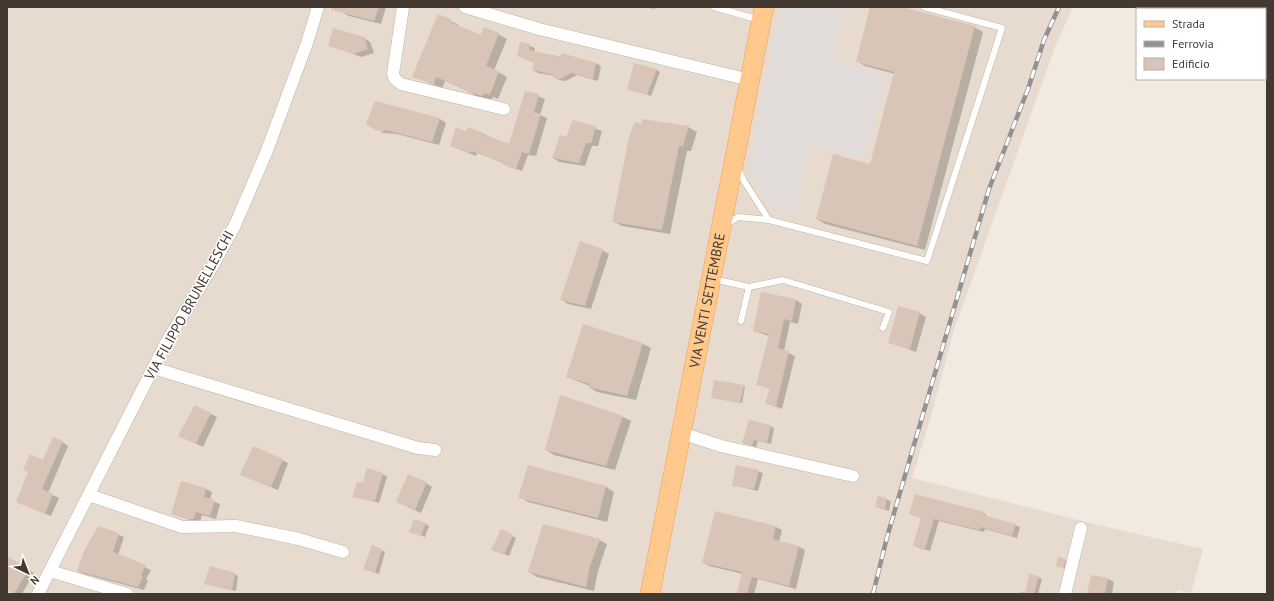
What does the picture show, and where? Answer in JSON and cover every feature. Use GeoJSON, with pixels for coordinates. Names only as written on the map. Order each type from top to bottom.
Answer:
{"type":"FeatureCollection","features":[{"type":"Feature","properties":{"kind":"main road","name":"VIA VENTI SETTEMBRE"},"geometry":{"type":"LineString","coordinates":[[650,594],[763,14]]}},
{"type":"Feature","properties":{"kind":"street","name":"VIA FILIPPO BRUNELLESCHI"},"geometry":{"type":"LineString","coordinates":[[38,594],[174,329],[212,268],[237,221],[266,153],[304,50],[318,7]]}},
{"type":"Feature","properties":{"kind":"street"},"geometry":{"type":"LineString","coordinates":[[403,7],[393,74],[395,79],[401,84],[504,109]]}},
{"type":"Feature","properties":{"kind":"street"},"geometry":{"type":"LineString","coordinates":[[465,7],[539,28],[750,80]]}},
{"type":"Feature","properties":{"kind":"street"},"geometry":{"type":"LineString","coordinates":[[154,368],[418,448],[435,450]]}},
{"type":"Feature","properties":{"kind":"street"},"geometry":{"type":"LineString","coordinates":[[682,433],[721,446],[853,476]]}},
{"type":"Feature","properties":{"kind":"street"},"geometry":{"type":"LineString","coordinates":[[89,495],[182,527],[236,526],[299,539],[343,552]]}},
{"type":"Feature","properties":{"kind":"street"},"geometry":{"type":"LineString","coordinates":[[1065,594],[1081,528]]}},
{"type":"Feature","properties":{"kind":"street"},"geometry":{"type":"LineString","coordinates":[[50,572],[127,594]]}},
{"type":"Feature","properties":{"kind":"lane"},"geometry":{"type":"LineString","coordinates":[[714,7],[763,14]]}},
{"type":"Feature","properties":{"kind":"lane"},"geometry":{"type":"LineString","coordinates":[[722,228],[738,217],[769,220],[927,261],[1002,28],[924,7]]}},
{"type":"Feature","properties":{"kind":"lane"},"geometry":{"type":"LineString","coordinates":[[735,160],[744,181],[769,220]]}},
{"type":"Feature","properties":{"kind":"lane"},"geometry":{"type":"LineString","coordinates":[[712,279],[750,286],[783,280],[889,312],[884,328]]}},
{"type":"Feature","properties":{"kind":"lane"},"geometry":{"type":"LineString","coordinates":[[741,321],[750,286]]}},
{"type":"Feature","properties":{"kind":"shaded area"},"geometry":{"type":"Polygon","coordinates":[[[7,7],[1073,7],[1056,44],[953,333],[932,413],[912,478],[1094,524],[1203,549],[1191,593],[1178,590],[1176,594],[7,594],[7,7]]]}},
{"type":"Feature","properties":{"kind":"shaded area"},"geometry":{"type":"Polygon","coordinates":[[[781,7],[845,7],[832,60],[886,74],[865,158],[810,145],[793,215],[772,208],[762,196],[752,175],[751,159],[781,7]]]}},
{"type":"Feature","properties":{"kind":"building"},"geometry":{"type":"Polygon","coordinates":[[[331,7],[379,7],[374,21],[331,10],[331,7]]]}},
{"type":"Feature","properties":{"kind":"building"},"geometry":{"type":"Polygon","coordinates":[[[870,7],[902,7],[975,26],[917,246],[816,219],[833,154],[870,164],[894,72],[856,62],[870,7]]]}},
{"type":"Feature","properties":{"kind":"building"},"geometry":{"type":"Polygon","coordinates":[[[438,14],[451,19],[450,22],[481,35],[484,27],[499,33],[486,66],[499,71],[490,95],[484,93],[483,96],[466,92],[467,90],[436,77],[434,84],[412,77],[438,14]]]}},
{"type":"Feature","properties":{"kind":"building"},"geometry":{"type":"Polygon","coordinates":[[[333,28],[364,37],[368,49],[354,54],[328,46],[333,28]]]}},
{"type":"Feature","properties":{"kind":"building"},"geometry":{"type":"Polygon","coordinates":[[[520,42],[530,44],[529,50],[560,57],[562,53],[596,63],[593,79],[571,73],[560,79],[553,78],[554,75],[532,70],[534,62],[517,56],[520,42]]]}},
{"type":"Feature","properties":{"kind":"building"},"geometry":{"type":"Polygon","coordinates":[[[634,63],[657,69],[647,95],[627,90],[634,63]]]}},
{"type":"Feature","properties":{"kind":"building"},"geometry":{"type":"Polygon","coordinates":[[[525,91],[539,94],[534,112],[541,114],[529,154],[522,152],[516,169],[502,164],[503,162],[471,151],[470,153],[450,146],[456,127],[466,131],[468,127],[484,133],[483,135],[509,144],[525,91]]]}},
{"type":"Feature","properties":{"kind":"building"},"geometry":{"type":"Polygon","coordinates":[[[375,101],[440,118],[432,142],[385,130],[384,132],[375,130],[366,124],[375,101]]]}},
{"type":"Feature","properties":{"kind":"building"},"geometry":{"type":"Polygon","coordinates":[[[642,119],[689,126],[683,146],[679,146],[662,230],[612,222],[629,137],[635,122],[641,124],[642,119]]]}},
{"type":"Feature","properties":{"kind":"building"},"geometry":{"type":"Polygon","coordinates":[[[573,120],[596,126],[591,143],[586,143],[579,163],[552,158],[560,135],[566,137],[573,120]]]}},
{"type":"Feature","properties":{"kind":"building"},"geometry":{"type":"Polygon","coordinates":[[[580,241],[603,249],[585,306],[560,300],[580,241]]]}},
{"type":"Feature","properties":{"kind":"building"},"geometry":{"type":"Polygon","coordinates":[[[761,292],[796,299],[792,321],[784,319],[778,348],[789,351],[776,406],[765,404],[770,388],[756,385],[769,334],[753,331],[761,292]]]}},
{"type":"Feature","properties":{"kind":"building"},"geometry":{"type":"Polygon","coordinates":[[[898,306],[920,312],[910,349],[888,343],[898,306]]]}},
{"type":"Feature","properties":{"kind":"building"},"geometry":{"type":"Polygon","coordinates":[[[583,324],[643,343],[627,396],[588,387],[590,384],[566,377],[583,324]]]}},
{"type":"Feature","properties":{"kind":"building"},"geometry":{"type":"Polygon","coordinates":[[[714,380],[744,385],[740,403],[711,398],[714,380]]]}},
{"type":"Feature","properties":{"kind":"building"},"geometry":{"type":"Polygon","coordinates":[[[560,395],[623,416],[606,466],[545,450],[560,395]]]}},
{"type":"Feature","properties":{"kind":"building"},"geometry":{"type":"Polygon","coordinates":[[[195,405],[211,413],[196,444],[178,436],[195,405]]]}},
{"type":"Feature","properties":{"kind":"building"},"geometry":{"type":"Polygon","coordinates":[[[749,420],[771,425],[767,443],[754,440],[752,445],[742,443],[749,420]]]}},
{"type":"Feature","properties":{"kind":"building"},"geometry":{"type":"Polygon","coordinates":[[[53,437],[63,441],[42,489],[53,494],[45,514],[16,502],[28,472],[23,470],[30,454],[43,460],[53,437]]]}},
{"type":"Feature","properties":{"kind":"building"},"geometry":{"type":"Polygon","coordinates":[[[253,446],[283,459],[271,487],[240,475],[253,446]]]}},
{"type":"Feature","properties":{"kind":"building"},"geometry":{"type":"Polygon","coordinates":[[[528,465],[606,486],[598,518],[518,498],[528,465]]]}},
{"type":"Feature","properties":{"kind":"building"},"geometry":{"type":"Polygon","coordinates":[[[736,465],[759,470],[754,489],[732,486],[736,465]]]}},
{"type":"Feature","properties":{"kind":"building"},"geometry":{"type":"Polygon","coordinates":[[[367,468],[383,473],[375,501],[352,497],[357,482],[363,482],[367,468]]]}},
{"type":"Feature","properties":{"kind":"building"},"geometry":{"type":"Polygon","coordinates":[[[408,474],[427,482],[415,510],[396,502],[408,474]]]}},
{"type":"Feature","properties":{"kind":"building"},"geometry":{"type":"Polygon","coordinates":[[[181,481],[206,488],[204,497],[215,500],[210,516],[196,512],[194,519],[190,519],[171,514],[181,481]]]}},
{"type":"Feature","properties":{"kind":"building"},"geometry":{"type":"Polygon","coordinates":[[[915,494],[984,512],[983,515],[1016,524],[1012,536],[980,527],[980,530],[934,519],[925,549],[913,546],[921,518],[909,514],[915,494]]]}},
{"type":"Feature","properties":{"kind":"building"},"geometry":{"type":"Polygon","coordinates":[[[878,496],[887,498],[885,509],[875,507],[878,496]]]}},
{"type":"Feature","properties":{"kind":"building"},"geometry":{"type":"Polygon","coordinates":[[[715,511],[776,526],[773,539],[799,546],[789,586],[752,577],[747,594],[737,594],[742,572],[702,563],[715,511]]]}},
{"type":"Feature","properties":{"kind":"building"},"geometry":{"type":"Polygon","coordinates":[[[414,519],[426,523],[421,536],[409,532],[414,519]]]}},
{"type":"Feature","properties":{"kind":"building"},"geometry":{"type":"Polygon","coordinates":[[[543,524],[600,539],[590,566],[586,587],[528,572],[543,524]]]}},
{"type":"Feature","properties":{"kind":"building"},"geometry":{"type":"Polygon","coordinates":[[[98,526],[119,533],[113,552],[146,565],[141,575],[143,577],[138,587],[77,571],[84,551],[98,526]]]}},
{"type":"Feature","properties":{"kind":"building"},"geometry":{"type":"Polygon","coordinates":[[[501,529],[513,535],[504,555],[491,550],[501,529]]]}},
{"type":"Feature","properties":{"kind":"building"},"geometry":{"type":"Polygon","coordinates":[[[372,545],[382,549],[375,573],[363,569],[372,545]]]}},
{"type":"Feature","properties":{"kind":"building"},"geometry":{"type":"Polygon","coordinates":[[[7,556],[29,569],[14,594],[7,590],[7,556]]]}},
{"type":"Feature","properties":{"kind":"building"},"geometry":{"type":"Polygon","coordinates":[[[1058,557],[1066,559],[1064,568],[1056,566],[1058,557]]]}},
{"type":"Feature","properties":{"kind":"building"},"geometry":{"type":"Polygon","coordinates":[[[210,566],[235,573],[232,590],[204,584],[210,566]]]}},
{"type":"Feature","properties":{"kind":"building"},"geometry":{"type":"Polygon","coordinates":[[[1029,574],[1039,576],[1034,594],[1025,594],[1029,574]]]}},
{"type":"Feature","properties":{"kind":"building"},"geometry":{"type":"Polygon","coordinates":[[[1091,575],[1108,578],[1105,594],[1087,594],[1091,575]]]}},
{"type":"Feature","properties":{"kind":"railway"},"geometry":{"type":"LineString","coordinates":[[873,594],[887,537],[989,189],[1028,89],[1044,40],[1059,7]]}}]}
